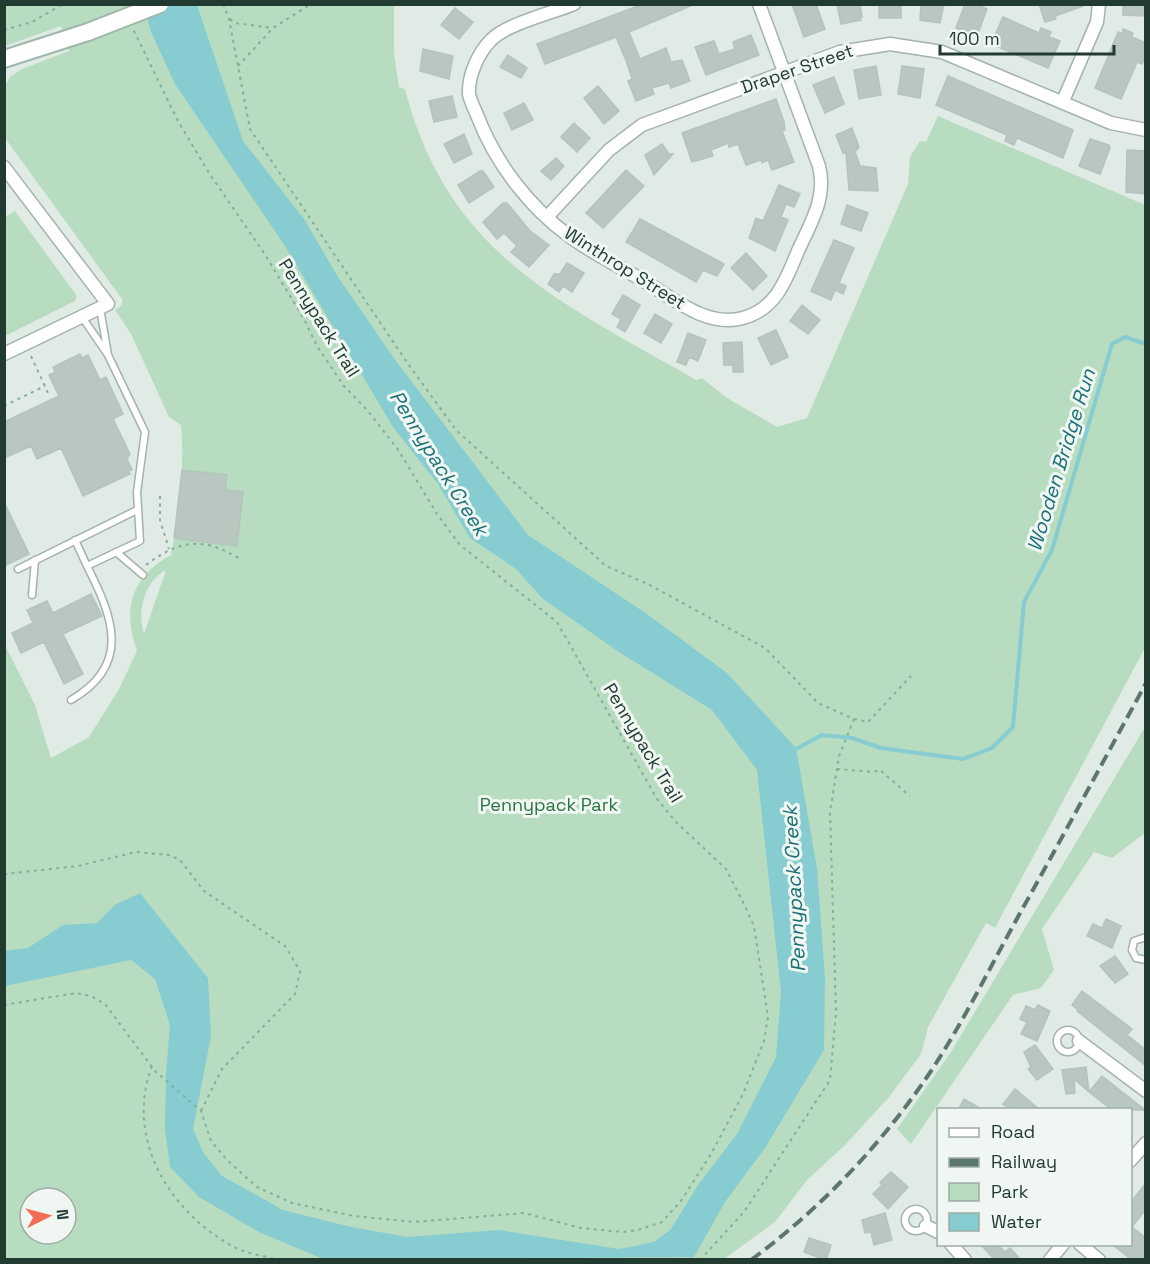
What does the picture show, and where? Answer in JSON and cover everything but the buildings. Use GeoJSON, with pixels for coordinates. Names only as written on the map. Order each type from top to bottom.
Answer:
{"type":"FeatureCollection","features":[{"type":"Feature","properties":{"kind":"street"},"geometry":{"type":"LineString","coordinates":[[7,62],[160,4]]}},
{"type":"Feature","properties":{"kind":"street","name":"Winthrop Street"},"geometry":{"type":"LineString","coordinates":[[574,4],[503,31],[488,43],[472,71],[469,94],[484,133],[504,168],[531,202],[569,236],[700,314],[726,321],[743,318],[762,309],[781,292],[820,204],[823,187],[819,166],[759,4]]}},
{"type":"Feature","properties":{"kind":"street"},"geometry":{"type":"LineString","coordinates":[[1063,101],[1097,22],[1099,4]]}},
{"type":"Feature","properties":{"kind":"street","name":"Draper Street"},"geometry":{"type":"LineString","coordinates":[[548,216],[622,137],[642,125],[840,52],[890,44],[942,52],[1111,123],[1146,130]]}},
{"type":"Feature","properties":{"kind":"street"},"geometry":{"type":"LineString","coordinates":[[4,167],[104,306],[4,354]]}},
{"type":"Feature","properties":{"kind":"street"},"geometry":{"type":"LineString","coordinates":[[1079,1041],[1146,1091]]}},
{"type":"Feature","properties":{"kind":"street"},"geometry":{"type":"LineString","coordinates":[[1132,1160],[1145,1144]]}},
{"type":"Feature","properties":{"kind":"street"},"geometry":{"type":"LineString","coordinates":[[926,1226],[937,1231]]}},
{"type":"Feature","properties":{"kind":"street"},"geometry":{"type":"LineString","coordinates":[[952,1246],[965,1260]]}},
{"type":"Feature","properties":{"kind":"street"},"geometry":{"type":"LineString","coordinates":[[1050,1260],[1062,1246]]}},
{"type":"Feature","properties":{"kind":"street"},"geometry":{"type":"LineString","coordinates":[[1081,1246],[1099,1260]]}},
{"type":"Feature","properties":{"kind":"lane"},"geometry":{"type":"LineString","coordinates":[[104,306],[108,355]]}},
{"type":"Feature","properties":{"kind":"lane"},"geometry":{"type":"LineString","coordinates":[[82,317],[108,355],[145,432],[137,510],[140,541],[87,566]]}},
{"type":"Feature","properties":{"kind":"lane"},"geometry":{"type":"LineString","coordinates":[[18,569],[137,510]]}},
{"type":"Feature","properties":{"kind":"lane"},"geometry":{"type":"LineString","coordinates":[[71,700],[89,689],[103,671],[111,649],[112,626],[107,606],[75,540]]}},
{"type":"Feature","properties":{"kind":"lane"},"geometry":{"type":"LineString","coordinates":[[116,552],[141,573]]}},
{"type":"Feature","properties":{"kind":"lane"},"geometry":{"type":"LineString","coordinates":[[32,595],[35,560]]}},
{"type":"Feature","properties":{"kind":"lane"},"geometry":{"type":"LineString","coordinates":[[1146,937],[1134,941],[1132,950],[1136,958],[1146,960]]}},
{"type":"Feature","properties":{"kind":"path"},"geometry":{"type":"LineString","coordinates":[[4,30],[32,22],[63,4]]}},
{"type":"Feature","properties":{"kind":"path"},"geometry":{"type":"LineString","coordinates":[[223,4],[230,18],[250,129],[406,362],[456,430],[606,566],[648,584],[765,648],[818,703],[854,719],[868,722],[911,676]]}},
{"type":"Feature","properties":{"kind":"path"},"geometry":{"type":"LineString","coordinates":[[238,66],[273,28],[311,4]]}},
{"type":"Feature","properties":{"kind":"path"},"geometry":{"type":"LineString","coordinates":[[230,18],[235,23],[273,28]]}},
{"type":"Feature","properties":{"kind":"path","name":"Pennypack Trail"},"geometry":{"type":"LineString","coordinates":[[132,28],[184,132],[270,263],[317,346],[343,385],[368,411],[399,452],[437,514],[460,544],[557,622],[657,799],[676,822],[726,869],[754,926],[768,1017],[764,1041],[743,1094],[711,1154],[681,1201],[662,1222],[638,1230],[623,1232],[581,1228],[524,1213],[414,1222],[354,1216],[292,1203],[244,1179],[211,1141],[199,1109]]}},
{"type":"Feature","properties":{"kind":"path"},"geometry":{"type":"LineString","coordinates":[[31,356],[48,393]]}},
{"type":"Feature","properties":{"kind":"path"},"geometry":{"type":"LineString","coordinates":[[4,406],[45,387]]}},
{"type":"Feature","properties":{"kind":"path"},"geometry":{"type":"LineString","coordinates":[[160,496],[160,520],[169,549]]}},
{"type":"Feature","properties":{"kind":"path"},"geometry":{"type":"LineString","coordinates":[[141,573],[169,549],[184,545],[208,545],[240,559]]}},
{"type":"Feature","properties":{"kind":"path"},"geometry":{"type":"LineString","coordinates":[[700,1260],[744,1212],[830,1080],[836,1012],[830,812],[839,756],[854,719]]}},
{"type":"Feature","properties":{"kind":"path"},"geometry":{"type":"LineString","coordinates":[[837,769],[873,772],[880,770],[910,796]]}},
{"type":"Feature","properties":{"kind":"path"},"geometry":{"type":"LineString","coordinates":[[4,874],[78,866],[136,852],[169,855],[180,860],[204,891],[285,946],[294,956],[300,971],[295,994],[222,1069],[199,1109],[155,1071],[116,1016],[105,1004],[91,996],[76,993],[4,1005]]}},
{"type":"Feature","properties":{"kind":"path"},"geometry":{"type":"LineString","coordinates":[[152,1066],[143,1090],[144,1131],[160,1178],[197,1222],[239,1249],[278,1260]]}},
{"type":"Feature","properties":{"kind":"green space","name":"Pennypack Park"},"geometry":{"type":"Polygon","coordinates":[[[5,5],[394,5],[394,54],[399,87],[405,89],[424,146],[449,193],[480,233],[516,268],[556,298],[696,380],[702,378],[727,398],[777,427],[807,418],[908,184],[910,157],[920,141],[926,142],[938,116],[1145,205],[1146,646],[995,928],[986,923],[928,1027],[921,1054],[889,1097],[845,1145],[807,1180],[775,1222],[724,1259],[5,1259],[4,643],[35,705],[51,758],[89,737],[119,689],[137,651],[130,621],[133,596],[147,573],[171,555],[182,474],[181,425],[169,417],[131,334],[115,310],[122,305],[122,299],[5,138],[5,86],[10,77],[22,69],[69,51],[61,26],[5,46],[5,5]],[[166,570],[152,582],[144,598],[141,616],[144,634],[166,570]]]}},
{"type":"Feature","properties":{"kind":"green space"},"geometry":{"type":"Polygon","coordinates":[[[15,211],[77,296],[75,301],[5,336],[5,217],[15,211]]]}},
{"type":"Feature","properties":{"kind":"green space"},"geometry":{"type":"Polygon","coordinates":[[[1145,727],[1145,833],[1112,858],[1094,852],[1042,929],[1054,970],[1041,988],[1013,995],[911,1144],[897,1129],[951,1052],[1145,727]]]}},
{"type":"Feature","properties":{"kind":"water","name":"Pennypack Creek"},"geometry":{"type":"Polygon","coordinates":[[[144,5],[197,5],[243,141],[304,219],[338,277],[396,361],[528,535],[647,614],[727,673],[796,748],[817,868],[825,978],[824,1050],[765,1148],[725,1202],[694,1257],[323,1259],[259,1232],[199,1197],[170,1167],[165,1129],[170,1025],[155,979],[131,960],[5,986],[4,951],[28,948],[63,925],[97,923],[115,905],[140,893],[208,978],[211,1036],[193,1129],[203,1152],[222,1176],[283,1210],[351,1227],[408,1237],[499,1230],[619,1249],[654,1242],[671,1229],[698,1185],[737,1134],[776,1057],[781,992],[757,770],[712,710],[619,652],[543,599],[516,569],[470,538],[438,484],[393,427],[285,246],[175,84],[151,32],[144,5]]]}},
{"type":"Feature","properties":{"kind":"waterway","name":"Wooden Bridge Run"},"geometry":{"type":"LineString","coordinates":[[794,750],[822,735],[852,738],[881,748],[963,759],[992,748],[1013,727],[1024,602],[1052,550],[1112,344],[1125,337],[1146,344]]}},
{"type":"Feature","properties":{"kind":"railway"},"geometry":{"type":"LineString","coordinates":[[751,1260],[801,1220],[847,1176],[889,1128],[927,1077],[964,1017],[1146,683]]}}]}
